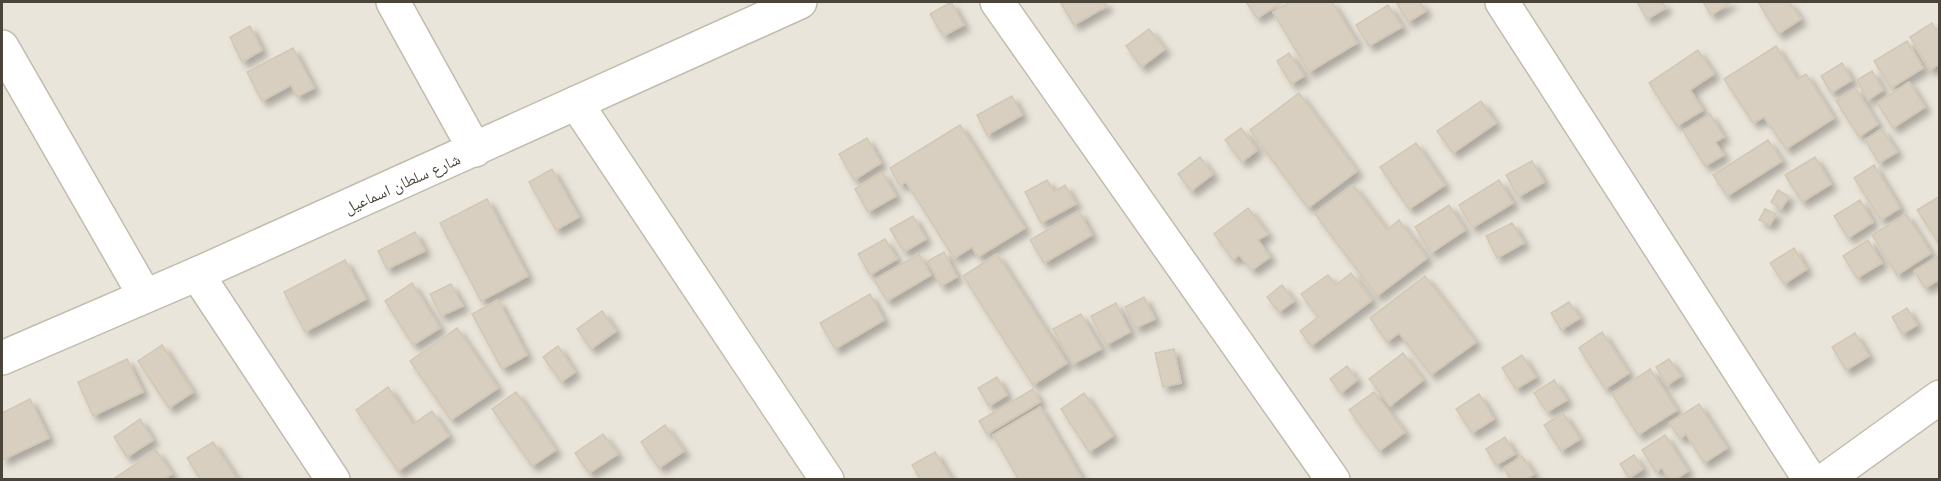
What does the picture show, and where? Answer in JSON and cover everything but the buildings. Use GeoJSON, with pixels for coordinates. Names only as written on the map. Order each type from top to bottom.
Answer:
{"type":"FeatureCollection","features":[{"type":"Feature","properties":{"kind":"street"},"geometry":{"type":"LineString","coordinates":[[393,2],[475,150]]}},
{"type":"Feature","properties":{"kind":"street","name":"شارع سلطان اسماعيل"},"geometry":{"type":"LineString","coordinates":[[2,358],[475,150],[576,102],[800,2]]}},
{"type":"Feature","properties":{"kind":"street"},"geometry":{"type":"LineString","coordinates":[[997,2],[1333,480]]}},
{"type":"Feature","properties":{"kind":"street"},"geometry":{"type":"LineString","coordinates":[[1502,2],[1810,480]]}},
{"type":"Feature","properties":{"kind":"street"},"geometry":{"type":"LineString","coordinates":[[2,47],[146,296]]}},
{"type":"Feature","properties":{"kind":"street"},"geometry":{"type":"LineString","coordinates":[[576,102],[827,480]]}},
{"type":"Feature","properties":{"kind":"street"},"geometry":{"type":"LineString","coordinates":[[197,274],[333,480]]}},
{"type":"Feature","properties":{"kind":"street"},"geometry":{"type":"LineString","coordinates":[[1825,480],[1940,397]]}},
{"type":"Feature","properties":{"kind":"shaded area"},"geometry":{"type":"Polygon","coordinates":[[[2,2],[1939,2],[1939,479],[2,479],[2,2]]]}}]}
